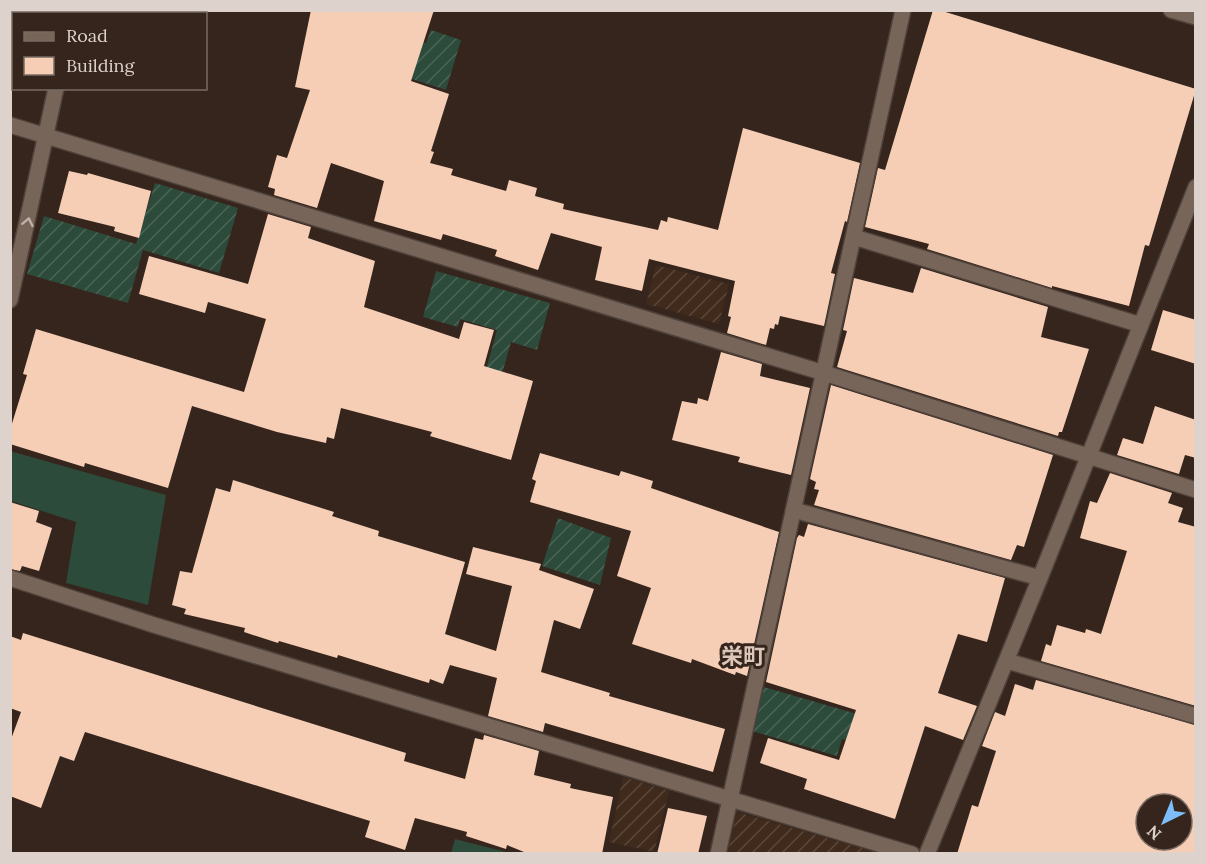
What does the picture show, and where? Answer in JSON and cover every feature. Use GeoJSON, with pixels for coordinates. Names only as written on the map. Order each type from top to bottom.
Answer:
{"type":"FeatureCollection","features":[{"type":"Feature","properties":{"kind":"street"},"geometry":{"type":"LineString","coordinates":[[718,854],[903,10]]}},
{"type":"Feature","properties":{"kind":"street"},"geometry":{"type":"LineString","coordinates":[[1171,10],[1196,17]]}},
{"type":"Feature","properties":{"kind":"street"},"geometry":{"type":"LineString","coordinates":[[10,300],[56,90]]}},
{"type":"Feature","properties":{"kind":"street"},"geometry":{"type":"LineString","coordinates":[[10,125],[824,373],[1088,458],[1196,490]]}},
{"type":"Feature","properties":{"kind":"street"},"geometry":{"type":"LineString","coordinates":[[927,854],[1196,187]]}},
{"type":"Feature","properties":{"kind":"street"},"geometry":{"type":"LineString","coordinates":[[854,237],[1141,325]]}},
{"type":"Feature","properties":{"kind":"street"},"geometry":{"type":"LineString","coordinates":[[794,510],[1040,578]]}},
{"type":"Feature","properties":{"kind":"street"},"geometry":{"type":"LineString","coordinates":[[10,578],[154,625],[912,854]]}},
{"type":"Feature","properties":{"kind":"street"},"geometry":{"type":"LineString","coordinates":[[1007,660],[1196,716]]}},
{"type":"Feature","properties":{"kind":"shaded area"},"geometry":{"type":"Polygon","coordinates":[[[656,265],[729,284],[719,324],[646,304],[656,265]]]}},
{"type":"Feature","properties":{"kind":"shaded area"},"geometry":{"type":"Polygon","coordinates":[[[623,777],[669,791],[654,852],[609,842],[623,777]]]}},
{"type":"Feature","properties":{"kind":"shaded area"},"geometry":{"type":"Polygon","coordinates":[[[737,812],[878,853],[728,853],[737,812]]]}},
{"type":"Feature","properties":{"kind":"green space"},"geometry":{"type":"Polygon","coordinates":[[[431,30],[461,40],[446,90],[409,78],[401,36],[426,43],[431,30]]]}},
{"type":"Feature","properties":{"kind":"green space"},"geometry":{"type":"Polygon","coordinates":[[[155,183],[238,208],[219,273],[143,250],[128,303],[27,274],[44,216],[136,244],[155,183]]]}},
{"type":"Feature","properties":{"kind":"green space"},"geometry":{"type":"Polygon","coordinates":[[[436,271],[550,303],[537,350],[511,342],[500,381],[484,377],[497,330],[460,319],[458,327],[423,317],[436,271]]]}},
{"type":"Feature","properties":{"kind":"green space"},"geometry":{"type":"Polygon","coordinates":[[[10,451],[166,495],[148,605],[66,583],[76,522],[11,501],[10,451]]]}},
{"type":"Feature","properties":{"kind":"green space"},"geometry":{"type":"Polygon","coordinates":[[[558,518],[611,538],[600,585],[542,566],[558,518]]]}},
{"type":"Feature","properties":{"kind":"green space"},"geometry":{"type":"Polygon","coordinates":[[[764,687],[864,716],[856,743],[842,739],[837,756],[752,731],[764,687]]]}},
{"type":"Feature","properties":{"kind":"green space"},"geometry":{"type":"Polygon","coordinates":[[[455,839],[510,853],[451,853],[455,839]]]}},
{"type":"Feature","properties":{"kind":"building"},"geometry":{"type":"Polygon","coordinates":[[[311,10],[434,10],[411,81],[449,94],[431,151],[434,152],[430,163],[453,169],[451,175],[506,191],[509,180],[537,188],[535,196],[564,204],[563,209],[658,230],[661,220],[667,222],[668,217],[718,230],[743,128],[860,163],[847,222],[845,221],[831,273],[835,274],[824,326],[780,316],[778,325],[775,324],[774,329],[770,328],[766,345],[727,333],[735,281],[649,259],[642,291],[595,280],[602,247],[551,233],[538,270],[495,256],[497,250],[443,234],[441,240],[374,221],[384,181],[331,163],[317,208],[274,195],[275,189],[268,187],[277,155],[287,158],[310,90],[295,87],[311,10]]]}},
{"type":"Feature","properties":{"kind":"building"},"geometry":{"type":"Polygon","coordinates":[[[933,10],[1196,89],[1149,246],[1145,245],[1129,306],[1052,286],[1052,288],[927,249],[929,244],[865,227],[878,168],[885,170],[933,10]]]}},
{"type":"Feature","properties":{"kind":"building"},"geometry":{"type":"Polygon","coordinates":[[[69,171],[87,175],[88,173],[151,191],[139,238],[114,231],[115,227],[58,213],[69,171]]]}},
{"type":"Feature","properties":{"kind":"building"},"geometry":{"type":"Polygon","coordinates":[[[268,214],[311,227],[308,238],[375,261],[364,307],[459,339],[464,322],[494,330],[484,366],[533,381],[511,460],[430,436],[432,432],[341,408],[334,439],[327,437],[326,443],[277,432],[192,406],[168,488],[85,463],[84,467],[10,444],[10,430],[27,375],[23,374],[36,329],[244,392],[266,319],[208,302],[205,313],[139,294],[149,256],[248,284],[268,214]]]}},
{"type":"Feature","properties":{"kind":"building"},"geometry":{"type":"Polygon","coordinates":[[[921,268],[1048,307],[1041,337],[1089,349],[1062,432],[1059,432],[1058,436],[837,367],[847,331],[843,330],[854,278],[913,293],[921,268]]]}},
{"type":"Feature","properties":{"kind":"building"},"geometry":{"type":"Polygon","coordinates":[[[1163,310],[1196,320],[1196,364],[1151,350],[1163,310]]]}},
{"type":"Feature","properties":{"kind":"building"},"geometry":{"type":"Polygon","coordinates":[[[721,352],[762,364],[760,376],[810,388],[791,475],[738,462],[740,457],[672,440],[682,401],[697,404],[698,398],[708,401],[721,352]]]}},
{"type":"Feature","properties":{"kind":"building"},"geometry":{"type":"Polygon","coordinates":[[[831,385],[1053,455],[1024,547],[1017,545],[1011,560],[814,505],[819,490],[814,489],[816,482],[810,479],[831,385]]]}},
{"type":"Feature","properties":{"kind":"building"},"geometry":{"type":"Polygon","coordinates":[[[1155,406],[1196,420],[1196,458],[1185,455],[1179,474],[1117,455],[1123,438],[1143,444],[1155,406]]]}},
{"type":"Feature","properties":{"kind":"building"},"geometry":{"type":"Polygon","coordinates":[[[540,453],[619,476],[621,471],[653,481],[651,488],[779,532],[747,676],[736,672],[735,675],[692,659],[691,663],[632,644],[651,588],[617,576],[631,531],[530,502],[536,481],[532,479],[540,453]]]}},
{"type":"Feature","properties":{"kind":"building"},"geometry":{"type":"Polygon","coordinates":[[[1110,473],[1172,493],[1168,503],[1183,508],[1178,522],[1196,527],[1196,706],[1041,661],[1046,644],[1051,646],[1057,625],[1085,633],[1086,629],[1101,634],[1127,551],[1080,538],[1090,501],[1097,503],[1110,473]]]}},
{"type":"Feature","properties":{"kind":"building"},"geometry":{"type":"Polygon","coordinates":[[[233,480],[334,512],[332,516],[379,531],[378,536],[465,562],[445,634],[496,651],[512,586],[466,574],[473,547],[541,564],[539,570],[594,589],[580,629],[554,620],[541,672],[610,693],[609,696],[725,729],[713,772],[545,723],[543,732],[488,716],[497,678],[450,665],[443,684],[430,679],[429,683],[338,655],[337,658],[279,641],[278,643],[244,632],[245,628],[184,614],[186,609],[172,605],[180,571],[192,573],[216,488],[230,492],[233,480]]]}},
{"type":"Feature","properties":{"kind":"building"},"geometry":{"type":"Polygon","coordinates":[[[10,502],[39,511],[36,522],[52,528],[39,571],[22,566],[20,571],[10,569],[10,502]]]}},
{"type":"Feature","properties":{"kind":"building"},"geometry":{"type":"Polygon","coordinates":[[[808,524],[1005,578],[987,642],[958,634],[938,693],[977,706],[963,740],[925,726],[895,819],[804,789],[807,779],[760,763],[768,738],[839,760],[856,710],[766,682],[797,538],[799,535],[804,537],[808,524]]]}},
{"type":"Feature","properties":{"kind":"building"},"geometry":{"type":"Polygon","coordinates":[[[23,633],[406,753],[404,761],[465,779],[475,738],[483,740],[484,735],[539,751],[534,775],[571,784],[570,788],[613,797],[602,854],[529,854],[507,845],[506,849],[466,836],[467,832],[415,818],[405,850],[365,837],[370,821],[85,732],[74,761],[60,756],[41,808],[10,796],[10,742],[21,712],[10,708],[10,636],[21,640],[23,633]]]}},
{"type":"Feature","properties":{"kind":"building"},"geometry":{"type":"Polygon","coordinates":[[[1036,680],[1196,725],[1196,854],[957,854],[972,805],[978,807],[996,751],[982,746],[995,712],[1005,716],[1015,684],[1033,690],[1036,680]]]}},
{"type":"Feature","properties":{"kind":"building"},"geometry":{"type":"Polygon","coordinates":[[[668,808],[707,816],[698,854],[657,854],[668,808]]]}},
{"type":"Feature","properties":{"kind":"district","name":"栄町"},"geometry":{"type":"Point","coordinates":[743,656]}}]}
